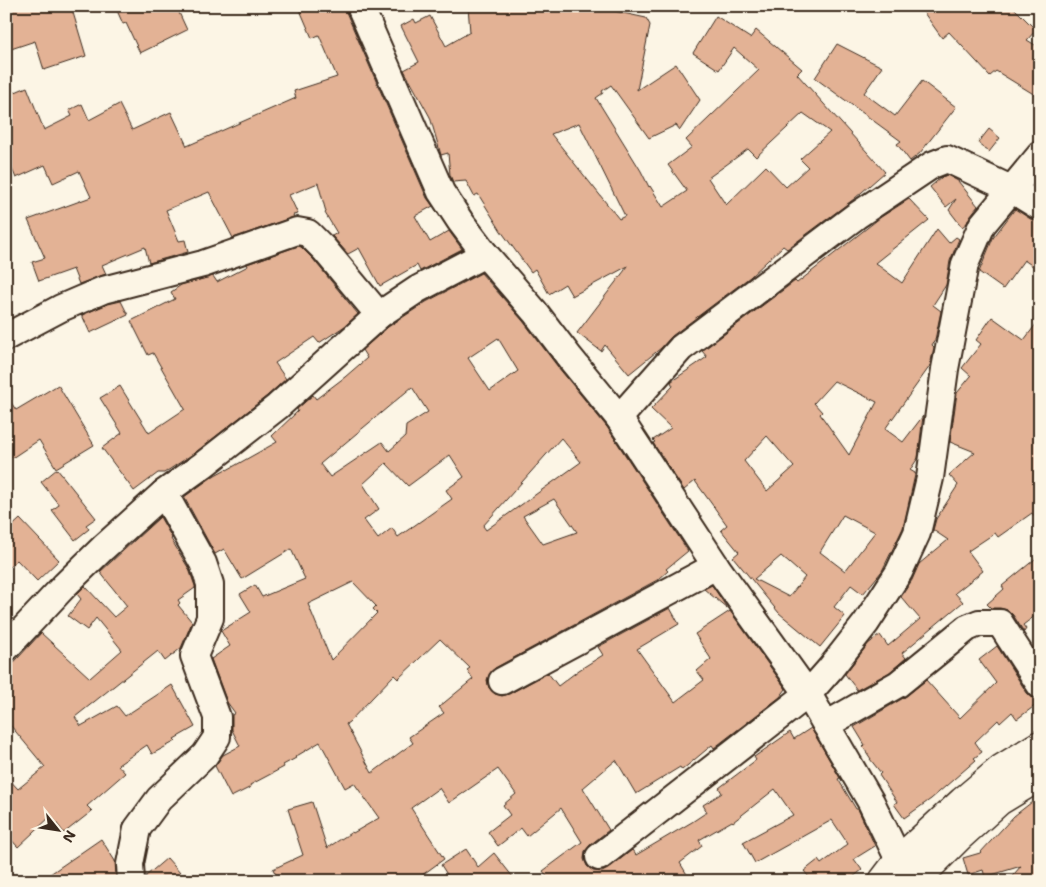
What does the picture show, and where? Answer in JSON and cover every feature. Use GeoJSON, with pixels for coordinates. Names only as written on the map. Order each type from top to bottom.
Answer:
{"type":"FeatureCollection","features":[{"type":"Feature","properties":{"kind":"main road"},"geometry":{"type":"LineString","coordinates":[[912,875],[964,801],[1001,769],[1040,745]]}},
{"type":"Feature","properties":{"kind":"main road"},"geometry":{"type":"LineString","coordinates":[[882,881],[912,875],[959,837],[999,801],[1040,776]]}},
{"type":"Feature","properties":{"kind":"street"},"geometry":{"type":"LineString","coordinates":[[364,16],[441,192],[485,254],[535,312],[619,418],[716,566],[808,694],[912,875]]}},
{"type":"Feature","properties":{"kind":"street"},"geometry":{"type":"LineString","coordinates":[[599,857],[808,694],[866,623],[899,572],[917,533],[930,478],[944,369],[965,264],[982,224],[1040,155]]}},
{"type":"Feature","properties":{"kind":"street"},"geometry":{"type":"LineString","coordinates":[[619,418],[681,348],[856,216],[932,165],[947,159],[1011,189],[1040,207]]}},
{"type":"Feature","properties":{"kind":"street"},"geometry":{"type":"LineString","coordinates":[[6,337],[61,308],[103,290],[203,264],[297,231],[308,233],[324,249],[379,315]]}},
{"type":"Feature","properties":{"kind":"street"},"geometry":{"type":"LineString","coordinates":[[7,647],[84,566],[164,493],[278,407],[379,315],[418,290],[485,254]]}},
{"type":"Feature","properties":{"kind":"street"},"geometry":{"type":"LineString","coordinates":[[131,881],[130,864],[137,829],[159,799],[205,755],[217,737],[216,717],[194,656],[210,618],[210,584],[203,563],[164,493]]}},
{"type":"Feature","properties":{"kind":"street"},"geometry":{"type":"LineString","coordinates":[[502,680],[716,566]]}},
{"type":"Feature","properties":{"kind":"street"},"geometry":{"type":"LineString","coordinates":[[826,725],[898,684],[967,628],[979,623],[1000,622],[1040,685]]}},
{"type":"Feature","properties":{"kind":"building"},"geometry":{"type":"Polygon","coordinates":[[[6,6],[71,6],[86,56],[44,70],[35,41],[11,49],[6,34],[6,6]]]}},
{"type":"Feature","properties":{"kind":"building"},"geometry":{"type":"Polygon","coordinates":[[[115,6],[176,6],[187,30],[140,53],[126,23],[123,24],[115,6]]]}},
{"type":"Feature","properties":{"kind":"building"},"geometry":{"type":"Polygon","coordinates":[[[309,6],[345,6],[427,198],[433,206],[415,216],[430,242],[449,231],[462,249],[420,271],[417,265],[380,286],[359,248],[348,254],[332,236],[337,233],[325,213],[318,183],[289,195],[298,214],[293,215],[294,217],[233,238],[209,192],[166,210],[179,241],[185,240],[188,252],[149,263],[145,247],[102,265],[106,274],[79,284],[73,269],[39,281],[32,262],[45,258],[28,220],[91,197],[79,171],[53,183],[45,165],[16,178],[6,156],[6,96],[27,87],[44,130],[72,116],[69,110],[82,104],[89,120],[119,104],[132,130],[171,112],[187,146],[296,98],[294,91],[337,77],[319,35],[312,38],[300,10],[309,6]]]}},
{"type":"Feature","properties":{"kind":"building"},"geometry":{"type":"Polygon","coordinates":[[[468,6],[591,6],[646,18],[650,25],[637,90],[676,64],[700,100],[680,130],[676,125],[649,138],[611,85],[596,98],[663,207],[687,191],[668,165],[692,147],[686,140],[759,70],[734,48],[719,70],[693,53],[716,16],[750,38],[756,30],[802,69],[797,74],[885,172],[854,199],[787,249],[783,246],[750,277],[672,336],[661,348],[629,374],[605,345],[601,351],[577,333],[628,266],[572,296],[565,284],[549,294],[535,269],[531,272],[501,231],[478,194],[474,196],[466,181],[453,182],[450,175],[448,153],[441,155],[430,117],[404,70],[419,62],[401,26],[414,19],[416,23],[430,16],[446,46],[470,32],[468,6]],[[803,113],[756,157],[748,149],[708,178],[726,205],[766,166],[786,187],[808,167],[800,159],[830,132],[803,113]],[[579,123],[551,134],[619,219],[625,216],[579,123]]]}},
{"type":"Feature","properties":{"kind":"building"},"geometry":{"type":"Polygon","coordinates":[[[919,6],[1012,6],[1036,30],[1027,40],[1040,48],[1040,98],[996,71],[990,76],[949,32],[942,38],[919,6]]]}},
{"type":"Feature","properties":{"kind":"building"},"geometry":{"type":"Polygon","coordinates":[[[837,44],[882,67],[864,93],[895,116],[922,81],[956,107],[920,153],[910,161],[897,144],[901,141],[815,78],[837,44]]]}},
{"type":"Feature","properties":{"kind":"building"},"geometry":{"type":"Polygon","coordinates":[[[989,129],[1000,138],[989,152],[978,143],[989,129]]]}},
{"type":"Feature","properties":{"kind":"building"},"geometry":{"type":"Polygon","coordinates":[[[947,175],[958,181],[978,206],[967,223],[962,227],[949,210],[956,199],[946,207],[930,187],[947,175]]]}},
{"type":"Feature","properties":{"kind":"building"},"geometry":{"type":"Polygon","coordinates":[[[909,199],[929,220],[875,263],[902,283],[937,229],[949,243],[956,237],[959,239],[950,261],[946,285],[933,305],[941,311],[935,340],[932,345],[934,347],[930,366],[885,429],[903,442],[923,416],[918,458],[910,470],[915,475],[903,528],[882,571],[863,594],[851,585],[834,607],[845,616],[820,647],[779,613],[733,557],[739,552],[721,530],[727,525],[695,481],[684,490],[653,443],[655,442],[653,440],[671,428],[651,409],[673,386],[672,381],[707,357],[702,351],[795,281],[797,283],[881,217],[909,199]],[[834,381],[814,403],[822,412],[820,414],[849,455],[877,402],[834,381]],[[767,436],[744,461],[767,491],[794,467],[767,436]],[[843,515],[820,552],[845,571],[875,532],[843,515]],[[781,556],[754,579],[789,597],[805,577],[781,556]]]}},
{"type":"Feature","properties":{"kind":"building"},"geometry":{"type":"Polygon","coordinates":[[[1015,209],[1032,220],[1040,222],[1040,271],[1024,260],[1003,289],[979,272],[993,238],[1015,209]]]}},
{"type":"Feature","properties":{"kind":"building"},"geometry":{"type":"Polygon","coordinates":[[[298,246],[313,259],[358,314],[345,326],[319,343],[314,337],[275,363],[286,379],[196,452],[164,473],[158,473],[134,491],[102,448],[122,433],[100,398],[120,386],[149,433],[185,409],[153,353],[148,355],[131,321],[175,299],[171,292],[181,285],[213,276],[217,282],[248,266],[247,264],[298,246]]]}},
{"type":"Feature","properties":{"kind":"building"},"geometry":{"type":"Polygon","coordinates":[[[481,273],[523,321],[607,427],[688,551],[666,569],[668,571],[659,579],[495,668],[487,680],[489,688],[495,694],[502,696],[548,673],[558,686],[603,655],[598,647],[670,608],[679,624],[637,649],[675,702],[704,680],[697,671],[711,659],[695,634],[730,611],[786,689],[780,697],[714,748],[712,745],[682,770],[680,767],[636,794],[616,760],[583,788],[609,830],[585,851],[584,859],[587,866],[593,871],[602,872],[632,850],[636,855],[692,822],[707,812],[703,805],[722,793],[719,788],[756,760],[754,757],[790,732],[794,739],[811,728],[840,778],[838,779],[856,809],[858,809],[875,846],[854,859],[862,870],[848,881],[812,881],[804,871],[818,860],[821,864],[848,844],[832,820],[755,863],[743,842],[793,815],[775,789],[733,822],[699,840],[702,846],[680,863],[691,881],[550,881],[543,871],[582,842],[561,808],[527,836],[521,828],[498,846],[488,832],[510,815],[503,805],[516,794],[498,769],[449,803],[439,788],[411,808],[444,859],[414,881],[279,881],[273,869],[303,855],[288,809],[312,802],[327,848],[379,818],[354,783],[345,788],[320,742],[283,765],[284,767],[231,797],[215,766],[223,755],[240,746],[232,730],[232,715],[235,713],[227,702],[211,659],[230,646],[221,631],[251,612],[240,594],[255,585],[262,597],[305,579],[291,549],[242,579],[224,549],[215,554],[184,497],[215,475],[277,442],[272,436],[298,411],[297,409],[313,395],[316,399],[345,377],[367,358],[362,350],[388,327],[426,302],[481,273]],[[498,338],[468,358],[490,391],[518,371],[498,338]],[[412,387],[320,464],[330,477],[382,442],[389,451],[405,437],[406,426],[428,412],[412,387]],[[561,438],[483,526],[486,530],[581,462],[561,438]],[[450,455],[408,486],[386,463],[363,484],[379,509],[364,520],[378,539],[392,528],[398,537],[452,499],[446,490],[464,477],[450,455]],[[554,499],[523,516],[543,544],[577,532],[554,499]],[[353,582],[308,604],[331,660],[377,613],[373,609],[376,606],[353,582]],[[440,639],[398,679],[394,675],[346,724],[372,773],[413,743],[409,737],[444,713],[439,707],[473,679],[467,670],[470,668],[440,639]]]}},
{"type":"Feature","properties":{"kind":"building"},"geometry":{"type":"Polygon","coordinates":[[[121,301],[128,315],[90,333],[82,315],[108,304],[121,301]]]}},
{"type":"Feature","properties":{"kind":"building"},"geometry":{"type":"Polygon","coordinates":[[[992,317],[1024,340],[1040,319],[1040,523],[1032,513],[998,537],[995,533],[968,551],[983,571],[955,593],[963,602],[902,653],[906,658],[890,672],[857,690],[845,674],[868,644],[880,635],[888,646],[920,619],[901,597],[912,580],[919,564],[948,540],[933,530],[936,519],[958,485],[949,475],[975,452],[950,442],[957,393],[971,376],[962,368],[981,344],[976,340],[992,317]]]}},
{"type":"Feature","properties":{"kind":"building"},"geometry":{"type":"Polygon","coordinates":[[[58,385],[94,445],[56,468],[39,440],[12,458],[6,449],[6,395],[16,410],[58,385]]]}},
{"type":"Feature","properties":{"kind":"building"},"geometry":{"type":"Polygon","coordinates":[[[57,469],[96,518],[86,525],[89,529],[75,540],[52,510],[59,505],[41,482],[57,469]]]}},
{"type":"Feature","properties":{"kind":"building"},"geometry":{"type":"Polygon","coordinates":[[[160,517],[189,569],[195,586],[195,588],[178,600],[180,603],[178,605],[192,622],[181,648],[165,661],[158,651],[75,717],[81,726],[117,706],[125,716],[172,685],[195,727],[174,739],[176,741],[152,754],[147,745],[118,765],[125,773],[87,806],[92,811],[64,833],[51,816],[18,847],[6,834],[6,776],[18,789],[45,767],[6,720],[6,671],[41,633],[90,678],[122,650],[96,618],[87,630],[68,616],[81,599],[77,594],[85,586],[114,617],[127,606],[100,572],[160,517]]]}},
{"type":"Feature","properties":{"kind":"building"},"geometry":{"type":"Polygon","coordinates":[[[20,519],[59,560],[37,581],[17,560],[6,570],[6,532],[20,519]]]}},
{"type":"Feature","properties":{"kind":"building"},"geometry":{"type":"Polygon","coordinates":[[[1040,555],[1040,612],[1023,625],[1026,629],[1024,632],[1008,610],[991,608],[987,604],[1004,589],[1002,586],[1040,555]]]}},
{"type":"Feature","properties":{"kind":"building"},"geometry":{"type":"Polygon","coordinates":[[[712,585],[727,608],[704,589],[712,585]]]}},
{"type":"Feature","properties":{"kind":"building"},"geometry":{"type":"Polygon","coordinates":[[[997,646],[1027,693],[1033,698],[1040,700],[1040,702],[1017,719],[1012,712],[1000,723],[998,720],[975,742],[982,752],[974,758],[976,760],[931,799],[904,818],[894,804],[897,802],[879,775],[881,773],[870,759],[863,747],[865,745],[854,727],[905,697],[926,680],[960,718],[996,683],[979,660],[997,646]]]}},
{"type":"Feature","properties":{"kind":"building"},"geometry":{"type":"Polygon","coordinates":[[[1032,802],[1040,813],[1040,881],[1008,881],[1021,866],[985,877],[983,870],[968,875],[963,858],[980,853],[1014,816],[1032,802]]]}},
{"type":"Feature","properties":{"kind":"building"},"geometry":{"type":"Polygon","coordinates":[[[101,839],[115,861],[116,877],[110,881],[40,881],[101,839]]]}},
{"type":"Feature","properties":{"kind":"building"},"geometry":{"type":"Polygon","coordinates":[[[466,849],[478,867],[494,853],[516,881],[451,881],[441,865],[466,849]]]}},
{"type":"Feature","properties":{"kind":"building"},"geometry":{"type":"Polygon","coordinates":[[[167,858],[187,881],[146,881],[146,876],[167,858]]]}}]}
